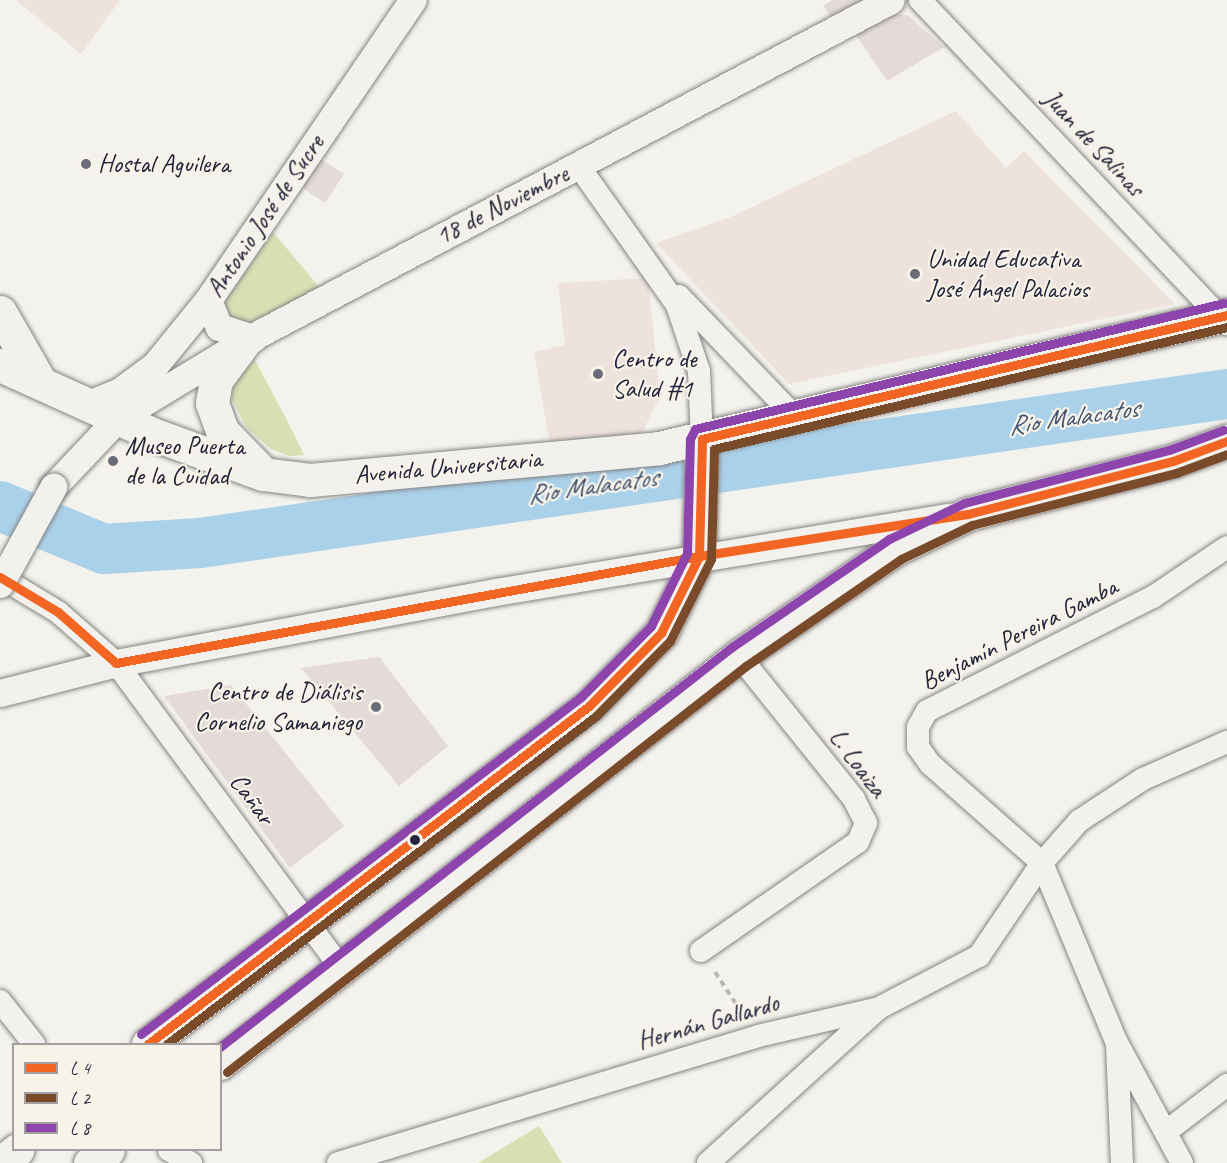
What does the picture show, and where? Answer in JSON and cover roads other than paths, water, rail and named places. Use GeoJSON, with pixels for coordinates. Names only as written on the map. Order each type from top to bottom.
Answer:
{"type":"FeatureCollection","features":[{"type":"Feature","properties":{"kind":"main road"},"geometry":{"type":"LineString","coordinates":[[0,312],[39,380]]}},
{"type":"Feature","properties":{"kind":"main road","name":"Avenida Universitaria"},"geometry":{"type":"LineString","coordinates":[[0,365],[263,474],[310,480],[659,448],[797,419],[1225,319]]}},
{"type":"Feature","properties":{"kind":"main road"},"geometry":{"type":"LineString","coordinates":[[249,339],[216,380],[212,403],[222,430],[263,474]]}},
{"type":"Feature","properties":{"kind":"main road"},"geometry":{"type":"LineString","coordinates":[[149,1043],[589,706],[661,633],[699,556],[702,439]]}},
{"type":"Feature","properties":{"kind":"main road"},"geometry":{"type":"LineString","coordinates":[[222,1061],[342,970],[739,656],[894,549],[968,514],[1173,461],[1227,441]]}},
{"type":"Feature","properties":{"kind":"main road"},"geometry":{"type":"LineString","coordinates":[[1,1163],[15,1151]]}},
{"type":"Feature","properties":{"kind":"main road"},"geometry":{"type":"LineString","coordinates":[[90,1163],[105,1151]]}},
{"type":"Feature","properties":{"kind":"street","name":"Antonio José de Sucre"},"geometry":{"type":"LineString","coordinates":[[104,410],[120,392],[155,365],[208,300],[412,0]]}},
{"type":"Feature","properties":{"kind":"street","name":"18 de Noviembre"},"geometry":{"type":"LineString","coordinates":[[104,410],[249,339],[891,0]]}},
{"type":"Feature","properties":{"kind":"street","name":"Juan de Salinas"},"geometry":{"type":"LineString","coordinates":[[920,0],[1225,319]]}},
{"type":"Feature","properties":{"kind":"street"},"geometry":{"type":"LineString","coordinates":[[578,165],[659,275],[797,419]]}},
{"type":"Feature","properties":{"kind":"street"},"geometry":{"type":"LineString","coordinates":[[659,275],[693,349],[703,406],[702,439]]}},
{"type":"Feature","properties":{"kind":"street"},"geometry":{"type":"LineString","coordinates":[[208,300],[219,327],[249,339]]}},
{"type":"Feature","properties":{"kind":"street"},"geometry":{"type":"LineString","coordinates":[[0,584],[53,487],[104,410]]}},
{"type":"Feature","properties":{"kind":"street"},"geometry":{"type":"LineString","coordinates":[[0,693],[116,663],[699,556],[968,514]]}},
{"type":"Feature","properties":{"kind":"street","name":"Benjamín Pereira Gamba"},"geometry":{"type":"LineString","coordinates":[[1182,1163],[1167,1131],[1116,1041],[1042,863],[930,764],[918,747],[918,727],[927,711],[1153,597],[1227,547]]}},
{"type":"Feature","properties":{"kind":"street","name":"Cañar"},"geometry":{"type":"LineString","coordinates":[[0,577],[58,612],[116,663],[342,970]]}},
{"type":"Feature","properties":{"kind":"street","name":"L. Loaiza"},"geometry":{"type":"LineString","coordinates":[[700,951],[858,842],[866,823],[854,799],[739,656]]}},
{"type":"Feature","properties":{"kind":"street","name":"Hernán Gallardo"},"geometry":{"type":"LineString","coordinates":[[338,1163],[758,1036],[879,1008],[979,956],[1042,863],[1088,814],[1143,779],[1227,742]]}},
{"type":"Feature","properties":{"kind":"street"},"geometry":{"type":"LineString","coordinates":[[0,1001],[33,1043]]}},
{"type":"Feature","properties":{"kind":"street"},"geometry":{"type":"LineString","coordinates":[[708,1163],[879,1008]]}},
{"type":"Feature","properties":{"kind":"street"},"geometry":{"type":"LineString","coordinates":[[1116,1041],[1122,1163]]}},
{"type":"Feature","properties":{"kind":"street"},"geometry":{"type":"LineString","coordinates":[[1167,1131],[1227,1085]]}},
{"type":"Feature","properties":{"kind":"street"},"geometry":{"type":"LineString","coordinates":[[172,1151],[191,1163]]}},
{"type":"Feature","properties":{"kind":"waterway","name":"Rio Malacatos"},"geometry":{"type":"LineString","coordinates":[[0,506],[104,549],[200,543],[1227,394]]}},
{"type":"Feature","properties":{"kind":"place","name":"Hostal Aguilera"},"geometry":{"type":"Point","coordinates":[86,164]}},
{"type":"Feature","properties":{"kind":"place","name":"Unidad Educativa José Ángel Palacios"},"geometry":{"type":"Point","coordinates":[915,274]}},
{"type":"Feature","properties":{"kind":"place","name":"Centro de Salud #1"},"geometry":{"type":"Point","coordinates":[598,374]}},
{"type":"Feature","properties":{"kind":"place","name":"Museo Puerta de la Cuidad"},"geometry":{"type":"Point","coordinates":[113,461]}},
{"type":"Feature","properties":{"kind":"place","name":"Centro de Diálisis Cornelio Samaniego"},"geometry":{"type":"Point","coordinates":[376,707]}}]}
